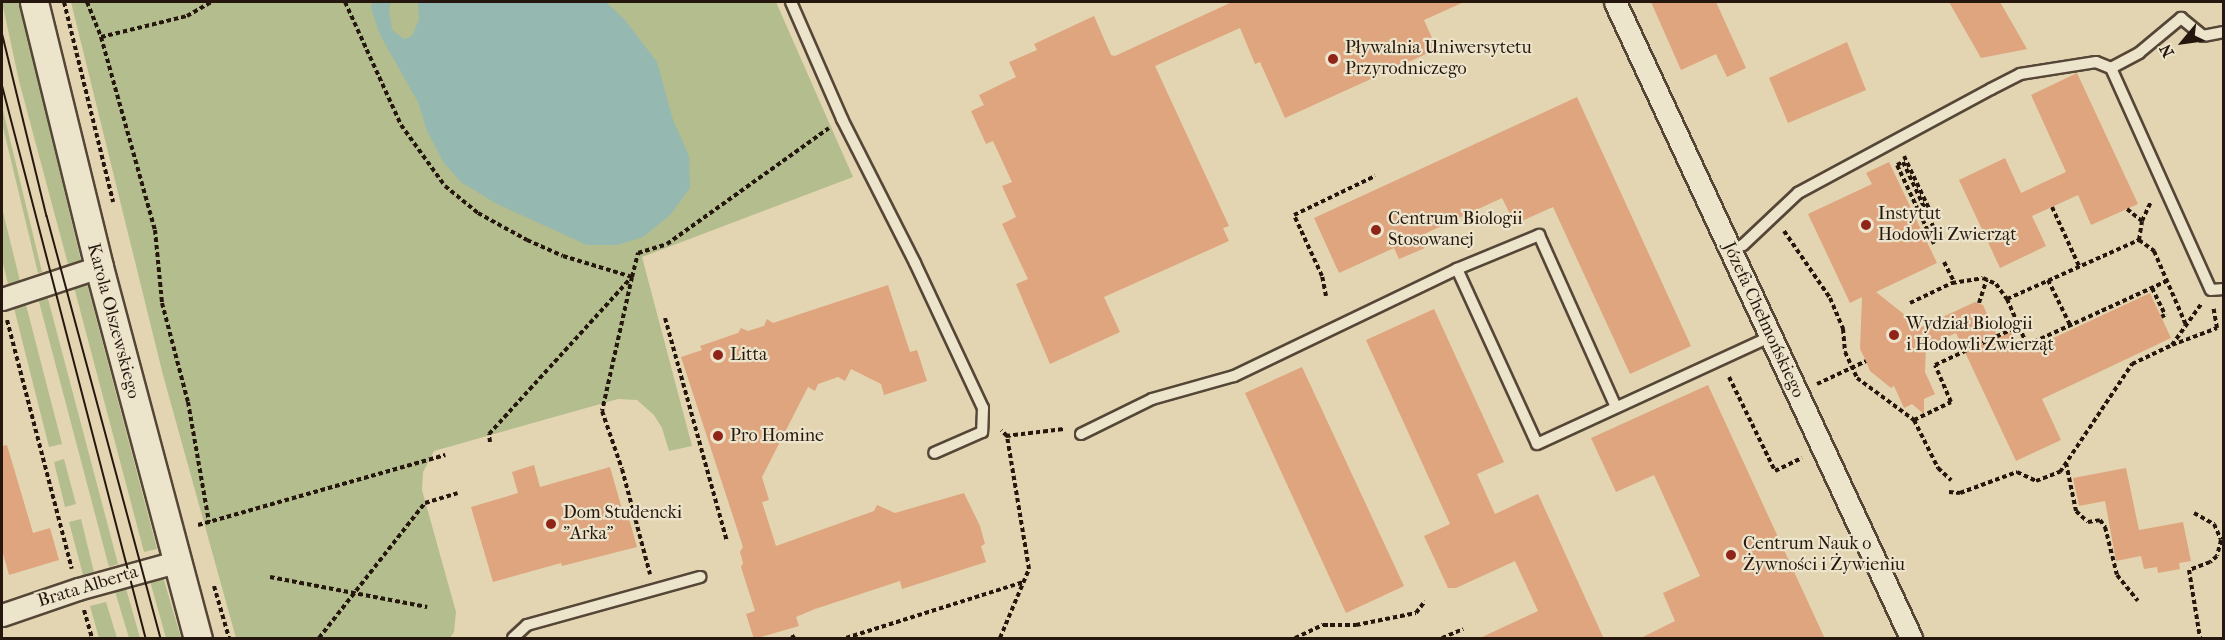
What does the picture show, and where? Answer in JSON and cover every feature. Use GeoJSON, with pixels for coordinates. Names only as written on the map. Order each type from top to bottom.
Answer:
{"type":"FeatureCollection","features":[{"type":"Feature","properties":{"kind":"street","name":"Karola Olszewskiego"},"geometry":{"type":"LineString","coordinates":[[34,2],[99,267],[198,639]]}},
{"type":"Feature","properties":{"kind":"street","name":"Józefa Chełmońskiego"},"geometry":{"type":"LineString","coordinates":[[1616,2],[1911,639]]}},
{"type":"Feature","properties":{"kind":"street"},"geometry":{"type":"LineString","coordinates":[[2,298],[99,267]]}},
{"type":"Feature","properties":{"kind":"street","name":"Brata Alberta"},"geometry":{"type":"LineString","coordinates":[[2,615],[78,588],[176,562]]}},
{"type":"Feature","properties":{"kind":"lane"},"geometry":{"type":"LineString","coordinates":[[791,2],[842,119],[915,263],[983,408],[982,432],[934,453]]}},
{"type":"Feature","properties":{"kind":"lane"},"geometry":{"type":"LineString","coordinates":[[2111,68],[2139,53],[2181,18],[2203,36],[2223,32]]}},
{"type":"Feature","properties":{"kind":"lane"},"geometry":{"type":"LineString","coordinates":[[1730,251],[1743,244],[1798,193],[2020,74],[2096,62],[2111,68],[2211,290],[2223,289]]}},
{"type":"Feature","properties":{"kind":"lane"},"geometry":{"type":"LineString","coordinates":[[1082,434],[1152,399],[1234,376],[1457,269],[1539,235],[1616,407]]}},
{"type":"Feature","properties":{"kind":"lane"},"geometry":{"type":"LineString","coordinates":[[1457,269],[1537,444],[1770,337]]}},
{"type":"Feature","properties":{"kind":"lane"},"geometry":{"type":"LineString","coordinates":[[513,639],[527,625],[700,577]]}},
{"type":"Feature","properties":{"kind":"path"},"geometry":{"type":"LineString","coordinates":[[64,2],[115,209]]}},
{"type":"Feature","properties":{"kind":"path"},"geometry":{"type":"LineString","coordinates":[[87,2],[101,37],[156,230],[162,303],[188,402],[209,522]]}},
{"type":"Feature","properties":{"kind":"path"},"geometry":{"type":"LineString","coordinates":[[101,37],[187,16],[212,2]]}},
{"type":"Feature","properties":{"kind":"path"},"geometry":{"type":"LineString","coordinates":[[345,2],[401,125],[445,186],[478,213],[527,240],[563,256],[632,277]]}},
{"type":"Feature","properties":{"kind":"path"},"geometry":{"type":"LineString","coordinates":[[654,590],[622,469],[602,411],[638,253],[667,244],[842,119]]}},
{"type":"Feature","properties":{"kind":"path"},"geometry":{"type":"LineString","coordinates":[[1897,140],[1933,217],[1929,218]]}},
{"type":"Feature","properties":{"kind":"path"},"geometry":{"type":"LineString","coordinates":[[1934,244],[1897,165],[1903,162],[1940,241]]}},
{"type":"Feature","properties":{"kind":"path"},"geometry":{"type":"LineString","coordinates":[[1326,296],[1322,276],[1294,215],[1376,176]]}},
{"type":"Feature","properties":{"kind":"path"},"geometry":{"type":"LineString","coordinates":[[2052,207],[2079,266]]}},
{"type":"Feature","properties":{"kind":"path"},"geometry":{"type":"LineString","coordinates":[[2127,208],[2142,221]]}},
{"type":"Feature","properties":{"kind":"path"},"geometry":{"type":"LineString","coordinates":[[1772,218],[1809,264],[1830,298],[1843,328],[1845,352],[1857,378],[1914,420],[1938,468],[1951,480]]}},
{"type":"Feature","properties":{"kind":"path"},"geometry":{"type":"LineString","coordinates":[[2007,299],[2139,240],[2154,251],[2186,325]]}},
{"type":"Feature","properties":{"kind":"path"},"geometry":{"type":"LineString","coordinates":[[1944,262],[1954,282]]}},
{"type":"Feature","properties":{"kind":"path"},"geometry":{"type":"LineString","coordinates":[[490,442],[489,434],[632,277]]}},
{"type":"Feature","properties":{"kind":"path"},"geometry":{"type":"LineString","coordinates":[[1910,303],[1954,282],[1987,279],[1996,284],[2007,299],[2027,345],[2167,281]]}},
{"type":"Feature","properties":{"kind":"path"},"geometry":{"type":"LineString","coordinates":[[1979,303],[1987,279]]}},
{"type":"Feature","properties":{"kind":"path"},"geometry":{"type":"LineString","coordinates":[[2048,280],[2070,325]]}},
{"type":"Feature","properties":{"kind":"path"},"geometry":{"type":"LineString","coordinates":[[2152,288],[2165,315],[2161,317]]}},
{"type":"Feature","properties":{"kind":"path"},"geometry":{"type":"LineString","coordinates":[[2172,345],[2211,290]]}},
{"type":"Feature","properties":{"kind":"path"},"geometry":{"type":"LineString","coordinates":[[1949,492],[1960,493],[2017,472],[2036,481],[2060,472],[2132,364],[2172,345],[2217,328],[2211,290]]}},
{"type":"Feature","properties":{"kind":"path"},"geometry":{"type":"LineString","coordinates":[[2,298],[92,639]]}},
{"type":"Feature","properties":{"kind":"path"},"geometry":{"type":"LineString","coordinates":[[665,318],[727,541]]}},
{"type":"Feature","properties":{"kind":"path"},"geometry":{"type":"LineString","coordinates":[[1914,420],[1951,402],[1935,365],[2019,326]]}},
{"type":"Feature","properties":{"kind":"path"},"geometry":{"type":"LineString","coordinates":[[1810,386],[1866,361]]}},
{"type":"Feature","properties":{"kind":"path"},"geometry":{"type":"LineString","coordinates":[[1729,377],[1775,471],[1811,453]]}},
{"type":"Feature","properties":{"kind":"path"},"geometry":{"type":"LineString","coordinates":[[983,408],[1007,436],[1029,569],[1000,639]]}},
{"type":"Feature","properties":{"kind":"path"},"geometry":{"type":"LineString","coordinates":[[1007,436],[1067,429],[1082,434]]}},
{"type":"Feature","properties":{"kind":"path"},"geometry":{"type":"LineString","coordinates":[[198,525],[445,455]]}},
{"type":"Feature","properties":{"kind":"path"},"geometry":{"type":"LineString","coordinates":[[2066,462],[2076,511],[2088,522],[2100,520],[2105,527],[2117,575],[2138,601]]}},
{"type":"Feature","properties":{"kind":"path"},"geometry":{"type":"LineString","coordinates":[[319,639],[425,502],[457,493]]}},
{"type":"Feature","properties":{"kind":"path"},"geometry":{"type":"LineString","coordinates":[[2194,513],[2214,525],[2221,540],[2217,556],[2210,562],[2189,570],[2200,639]]}},
{"type":"Feature","properties":{"kind":"path"},"geometry":{"type":"LineString","coordinates":[[194,514],[200,534]]}},
{"type":"Feature","properties":{"kind":"path"},"geometry":{"type":"LineString","coordinates":[[270,577],[427,607]]}},
{"type":"Feature","properties":{"kind":"path"},"geometry":{"type":"LineString","coordinates":[[846,639],[1024,581]]}},
{"type":"Feature","properties":{"kind":"path"},"geometry":{"type":"LineString","coordinates":[[214,584],[229,639]]}},
{"type":"Feature","properties":{"kind":"path"},"geometry":{"type":"LineString","coordinates":[[1295,639],[1323,626],[1356,625],[1416,614],[1425,601]]}},
{"type":"Feature","properties":{"kind":"path"},"geometry":{"type":"LineString","coordinates":[[1442,639],[1463,629]]}},
{"type":"Feature","properties":{"kind":"green space"},"geometry":{"type":"Polygon","coordinates":[[[2,2],[19,2],[81,261],[68,264],[19,81],[2,2]]]}},
{"type":"Feature","properties":{"kind":"green space"},"geometry":{"type":"Polygon","coordinates":[[[71,2],[776,2],[853,177],[642,257],[692,446],[669,451],[662,428],[654,415],[637,400],[618,399],[434,451],[423,472],[422,490],[456,612],[454,632],[450,638],[236,638],[163,375],[71,2]]]}},
{"type":"Feature","properties":{"kind":"green space"},"geometry":{"type":"Polygon","coordinates":[[[2,106],[42,272],[38,273],[2,123],[2,106]]]}},
{"type":"Feature","properties":{"kind":"green space"},"geometry":{"type":"Polygon","coordinates":[[[2,208],[20,281],[8,284],[2,259],[2,208]]]}},
{"type":"Feature","properties":{"kind":"green space"},"geometry":{"type":"Polygon","coordinates":[[[87,284],[157,549],[144,552],[74,287],[87,284]]]}},
{"type":"Feature","properties":{"kind":"green space"},"geometry":{"type":"Polygon","coordinates":[[[47,295],[118,564],[109,567],[38,298],[47,295]]]}},
{"type":"Feature","properties":{"kind":"green space"},"geometry":{"type":"Polygon","coordinates":[[[25,301],[62,444],[49,447],[13,304],[25,301]]]}},
{"type":"Feature","properties":{"kind":"green space"},"geometry":{"type":"Polygon","coordinates":[[[64,459],[76,504],[65,507],[54,462],[64,459]]]}},
{"type":"Feature","properties":{"kind":"green space"},"geometry":{"type":"Polygon","coordinates":[[[81,519],[94,572],[83,575],[69,522],[81,519]]]}},
{"type":"Feature","properties":{"kind":"green space"},"geometry":{"type":"Polygon","coordinates":[[[163,577],[181,638],[166,638],[150,581],[163,577]]]}},
{"type":"Feature","properties":{"kind":"green space"},"geometry":{"type":"Polygon","coordinates":[[[125,585],[140,638],[129,638],[114,588],[125,585]]]}},
{"type":"Feature","properties":{"kind":"green space"},"geometry":{"type":"Polygon","coordinates":[[[106,602],[117,638],[99,638],[90,606],[106,602]]]}},
{"type":"Feature","properties":{"kind":"water"},"geometry":{"type":"Polygon","coordinates":[[[372,2],[391,2],[389,10],[392,30],[404,39],[412,36],[419,20],[418,2],[606,2],[625,20],[657,62],[673,120],[689,156],[690,188],[671,214],[643,237],[617,245],[587,245],[495,203],[461,182],[444,163],[427,131],[418,102],[380,35],[371,8],[372,2]]]}},
{"type":"Feature","properties":{"kind":"building"},"geometry":{"type":"Polygon","coordinates":[[[1232,2],[1464,2],[1424,20],[1437,49],[1285,118],[1260,62],[1255,64],[1240,28],[1155,66],[1229,226],[1223,228],[1229,241],[1104,297],[1120,332],[1050,364],[1016,284],[1028,279],[1002,224],[1016,217],[1002,186],[1012,182],[993,141],[986,144],[971,111],[984,105],[979,95],[1016,77],[1009,62],[1037,50],[1034,44],[1094,16],[1111,55],[1115,56],[1232,2]]]}},
{"type":"Feature","properties":{"kind":"building"},"geometry":{"type":"Polygon","coordinates":[[[1651,2],[1716,2],[1746,68],[1727,77],[1716,54],[1681,70],[1651,2]]]}},
{"type":"Feature","properties":{"kind":"building"},"geometry":{"type":"Polygon","coordinates":[[[1949,2],[2000,2],[2027,49],[1981,58],[1949,2]]]}},
{"type":"Feature","properties":{"kind":"building"},"geometry":{"type":"Polygon","coordinates":[[[1847,42],[1866,90],[1788,123],[1769,78],[1847,42]]]}},
{"type":"Feature","properties":{"kind":"building"},"geometry":{"type":"Polygon","coordinates":[[[2077,73],[2138,204],[2091,225],[2078,195],[2032,216],[2046,246],[2000,268],[1959,180],[2005,158],[2021,193],[2066,172],[2031,95],[2077,73]]]}},
{"type":"Feature","properties":{"kind":"building","name":"Centrum Biologii Stosowanej"},"geometry":{"type":"Polygon","coordinates":[[[1577,97],[1691,346],[1630,374],[1553,207],[1515,224],[1502,198],[1420,236],[1425,248],[1399,259],[1394,248],[1339,273],[1314,218],[1577,97]]]}},
{"type":"Feature","properties":{"kind":"building"},"geometry":{"type":"Polygon","coordinates":[[[1889,162],[1937,263],[1876,292],[1915,323],[1917,329],[1975,302],[1983,305],[1998,338],[2011,332],[2021,353],[2150,293],[2171,338],[2042,399],[2061,440],[2016,461],[1956,333],[1926,346],[1925,372],[1935,394],[1924,399],[1924,414],[1912,404],[1904,408],[1894,386],[1891,388],[1870,371],[1860,349],[1862,297],[1850,303],[1808,214],[1872,184],[1866,173],[1889,162]]]}},
{"type":"Feature","properties":{"kind":"building"},"geometry":{"type":"Polygon","coordinates":[[[888,285],[910,352],[917,350],[927,381],[884,395],[881,384],[851,369],[845,381],[838,377],[818,384],[815,391],[808,387],[762,477],[769,500],[762,502],[776,546],[874,511],[877,505],[895,513],[964,493],[980,526],[985,544],[981,546],[986,562],[902,589],[900,581],[815,609],[796,617],[799,626],[754,639],[746,614],[755,611],[741,567],[743,563],[740,552],[743,547],[681,357],[702,350],[700,346],[738,333],[741,328],[748,331],[764,326],[767,319],[773,323],[888,285]]]}},
{"type":"Feature","properties":{"kind":"building"},"geometry":{"type":"Polygon","coordinates":[[[1434,309],[1504,462],[1477,474],[1495,514],[1538,494],[1604,639],[1478,639],[1538,611],[1515,561],[1456,588],[1448,588],[1424,536],[1450,524],[1366,340],[1434,309]]]}},
{"type":"Feature","properties":{"kind":"building"},"geometry":{"type":"Polygon","coordinates":[[[1302,367],[1404,586],[1346,613],[1245,393],[1302,367]]]}},
{"type":"Feature","properties":{"kind":"building"},"geometry":{"type":"Polygon","coordinates":[[[1708,385],[1825,639],[1639,639],[1675,621],[1663,593],[1700,576],[1654,475],[1616,492],[1591,438],[1708,385]]]}},
{"type":"Feature","properties":{"kind":"building"},"geometry":{"type":"Polygon","coordinates":[[[7,445],[33,533],[50,528],[59,560],[9,575],[2,550],[2,446],[7,445]]]}},
{"type":"Feature","properties":{"kind":"building","name":"Dom Studencki \"Arka\""},"geometry":{"type":"Polygon","coordinates":[[[534,465],[540,487],[610,467],[624,516],[628,515],[637,547],[562,566],[561,563],[493,582],[471,507],[518,493],[512,472],[534,465]]]}},
{"type":"Feature","properties":{"kind":"building"},"geometry":{"type":"Polygon","coordinates":[[[2126,468],[2139,530],[2183,522],[2191,561],[2179,563],[2180,569],[2158,573],[2157,567],[2144,569],[2141,556],[2116,561],[2105,501],[2079,506],[2073,478],[2126,468]]]}},
{"type":"Feature","properties":{"kind":"tram line"},"geometry":{"type":"LineString","coordinates":[[2,32],[47,216],[161,638]]}},
{"type":"Feature","properties":{"kind":"tram line"},"geometry":{"type":"LineString","coordinates":[[2,84],[146,638]]}},
{"type":"Feature","properties":{"kind":"place","name":"Pływalnia Uniwersytetu Przyrodniczego"},"geometry":{"type":"Point","coordinates":[1333,59]}},
{"type":"Feature","properties":{"kind":"place","name":"Instytut Hodowli Zwierząt"},"geometry":{"type":"Point","coordinates":[1866,225]}},
{"type":"Feature","properties":{"kind":"place","name":"Centrum Biologii Stosowanej"},"geometry":{"type":"Point","coordinates":[1376,230]}},
{"type":"Feature","properties":{"kind":"place","name":"Wydział Biologii i Hodowli Zwierząt"},"geometry":{"type":"Point","coordinates":[1894,335]}},
{"type":"Feature","properties":{"kind":"place","name":"Litta"},"geometry":{"type":"Point","coordinates":[718,355]}},
{"type":"Feature","properties":{"kind":"place","name":"Pro Homine"},"geometry":{"type":"Point","coordinates":[718,436]}},
{"type":"Feature","properties":{"kind":"place","name":"Dom Studencki \"Arka\""},"geometry":{"type":"Point","coordinates":[551,524]}},
{"type":"Feature","properties":{"kind":"place","name":"Centrum Nauk o Żywności i Żywieniu"},"geometry":{"type":"Point","coordinates":[1731,555]}}]}
